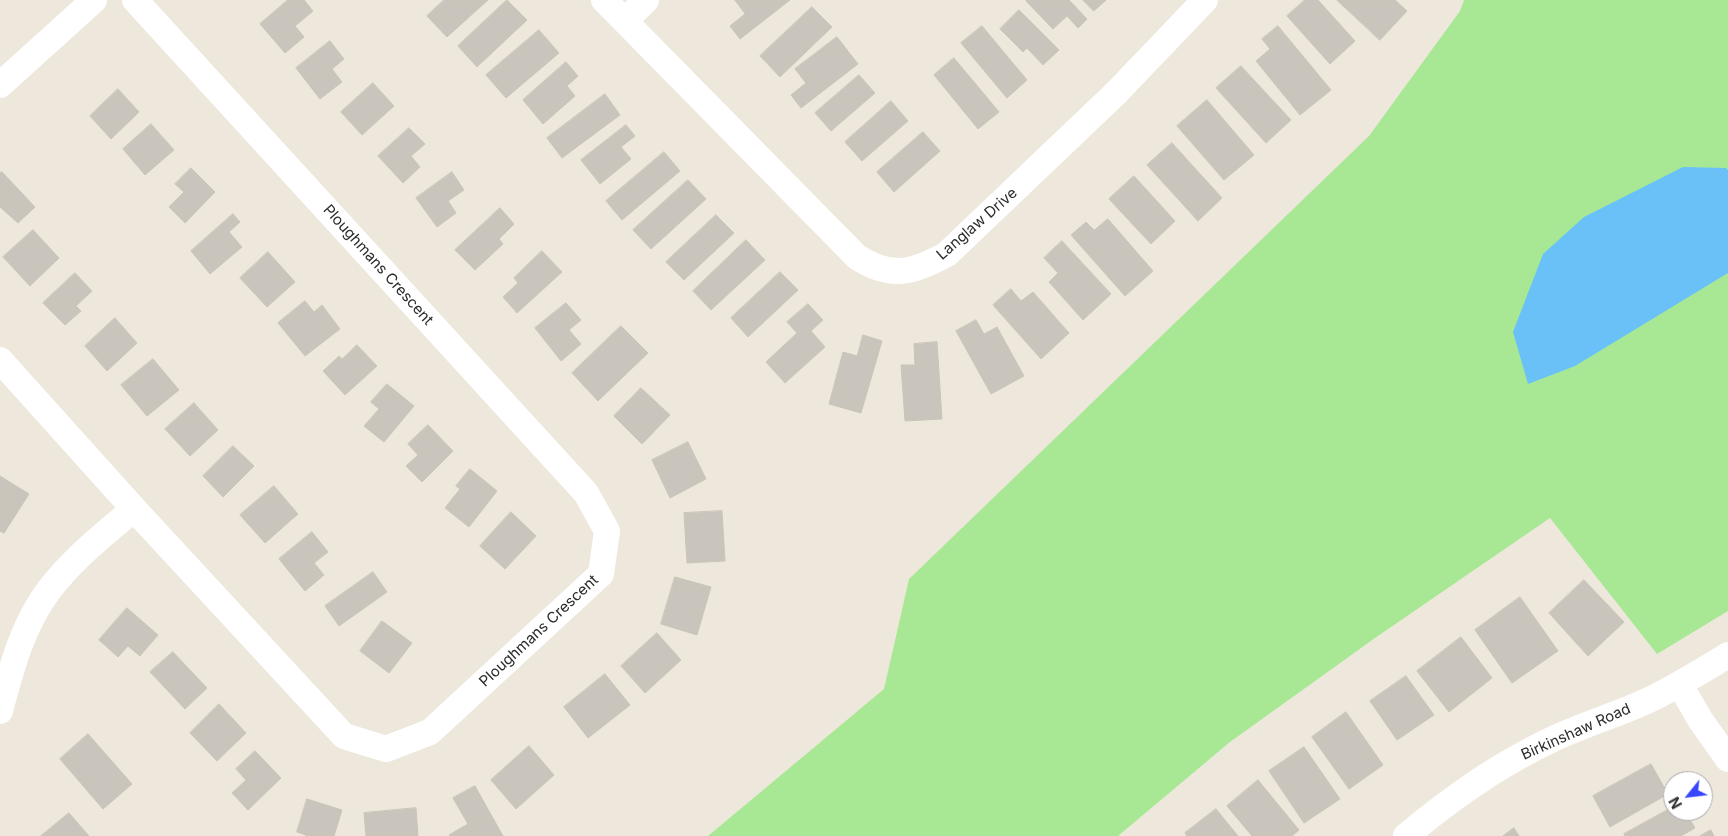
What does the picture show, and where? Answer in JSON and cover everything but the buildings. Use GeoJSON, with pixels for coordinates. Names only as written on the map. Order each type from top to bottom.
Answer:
{"type":"FeatureCollection","features":[{"type":"Feature","properties":{"kind":"street"},"geometry":{"type":"LineString","coordinates":[[0,85],[94,0]]}},
{"type":"Feature","properties":{"kind":"street","name":"Ploughmans Crescent"},"geometry":{"type":"LineString","coordinates":[[0,360],[344,736],[386,749],[430,732],[602,574],[607,530],[586,493],[135,0]]}},
{"type":"Feature","properties":{"kind":"street","name":"Langlaw Drive"},"geometry":{"type":"LineString","coordinates":[[604,0],[857,257],[870,266],[885,270],[904,271],[919,268],[947,254],[1116,93],[1205,0]]}},
{"type":"Feature","properties":{"kind":"street"},"geometry":{"type":"LineString","coordinates":[[625,21],[646,0]]}},
{"type":"Feature","properties":{"kind":"street"},"geometry":{"type":"LineString","coordinates":[[0,711],[21,642],[43,600],[57,579],[134,508]]}},
{"type":"Feature","properties":{"kind":"street","name":"Birkinshaw Road"},"geometry":{"type":"LineString","coordinates":[[1406,836],[1440,807],[1528,751],[1552,739],[1647,701],[1680,685],[1728,656]]}},
{"type":"Feature","properties":{"kind":"street"},"geometry":{"type":"LineString","coordinates":[[1680,685],[1728,759]]}},
{"type":"Feature","properties":{"kind":"green space"},"geometry":{"type":"Polygon","coordinates":[[[1464,0],[1728,0],[1728,611],[1657,654],[1550,518],[1375,638],[1230,742],[1118,836],[708,836],[884,689],[909,579],[1369,136],[1460,11],[1464,0]]]}},
{"type":"Feature","properties":{"kind":"water"},"geometry":{"type":"Polygon","coordinates":[[[1683,167],[1726,168],[1728,170],[1728,273],[1575,366],[1528,384],[1513,332],[1543,254],[1584,217],[1683,167]]]}}]}
